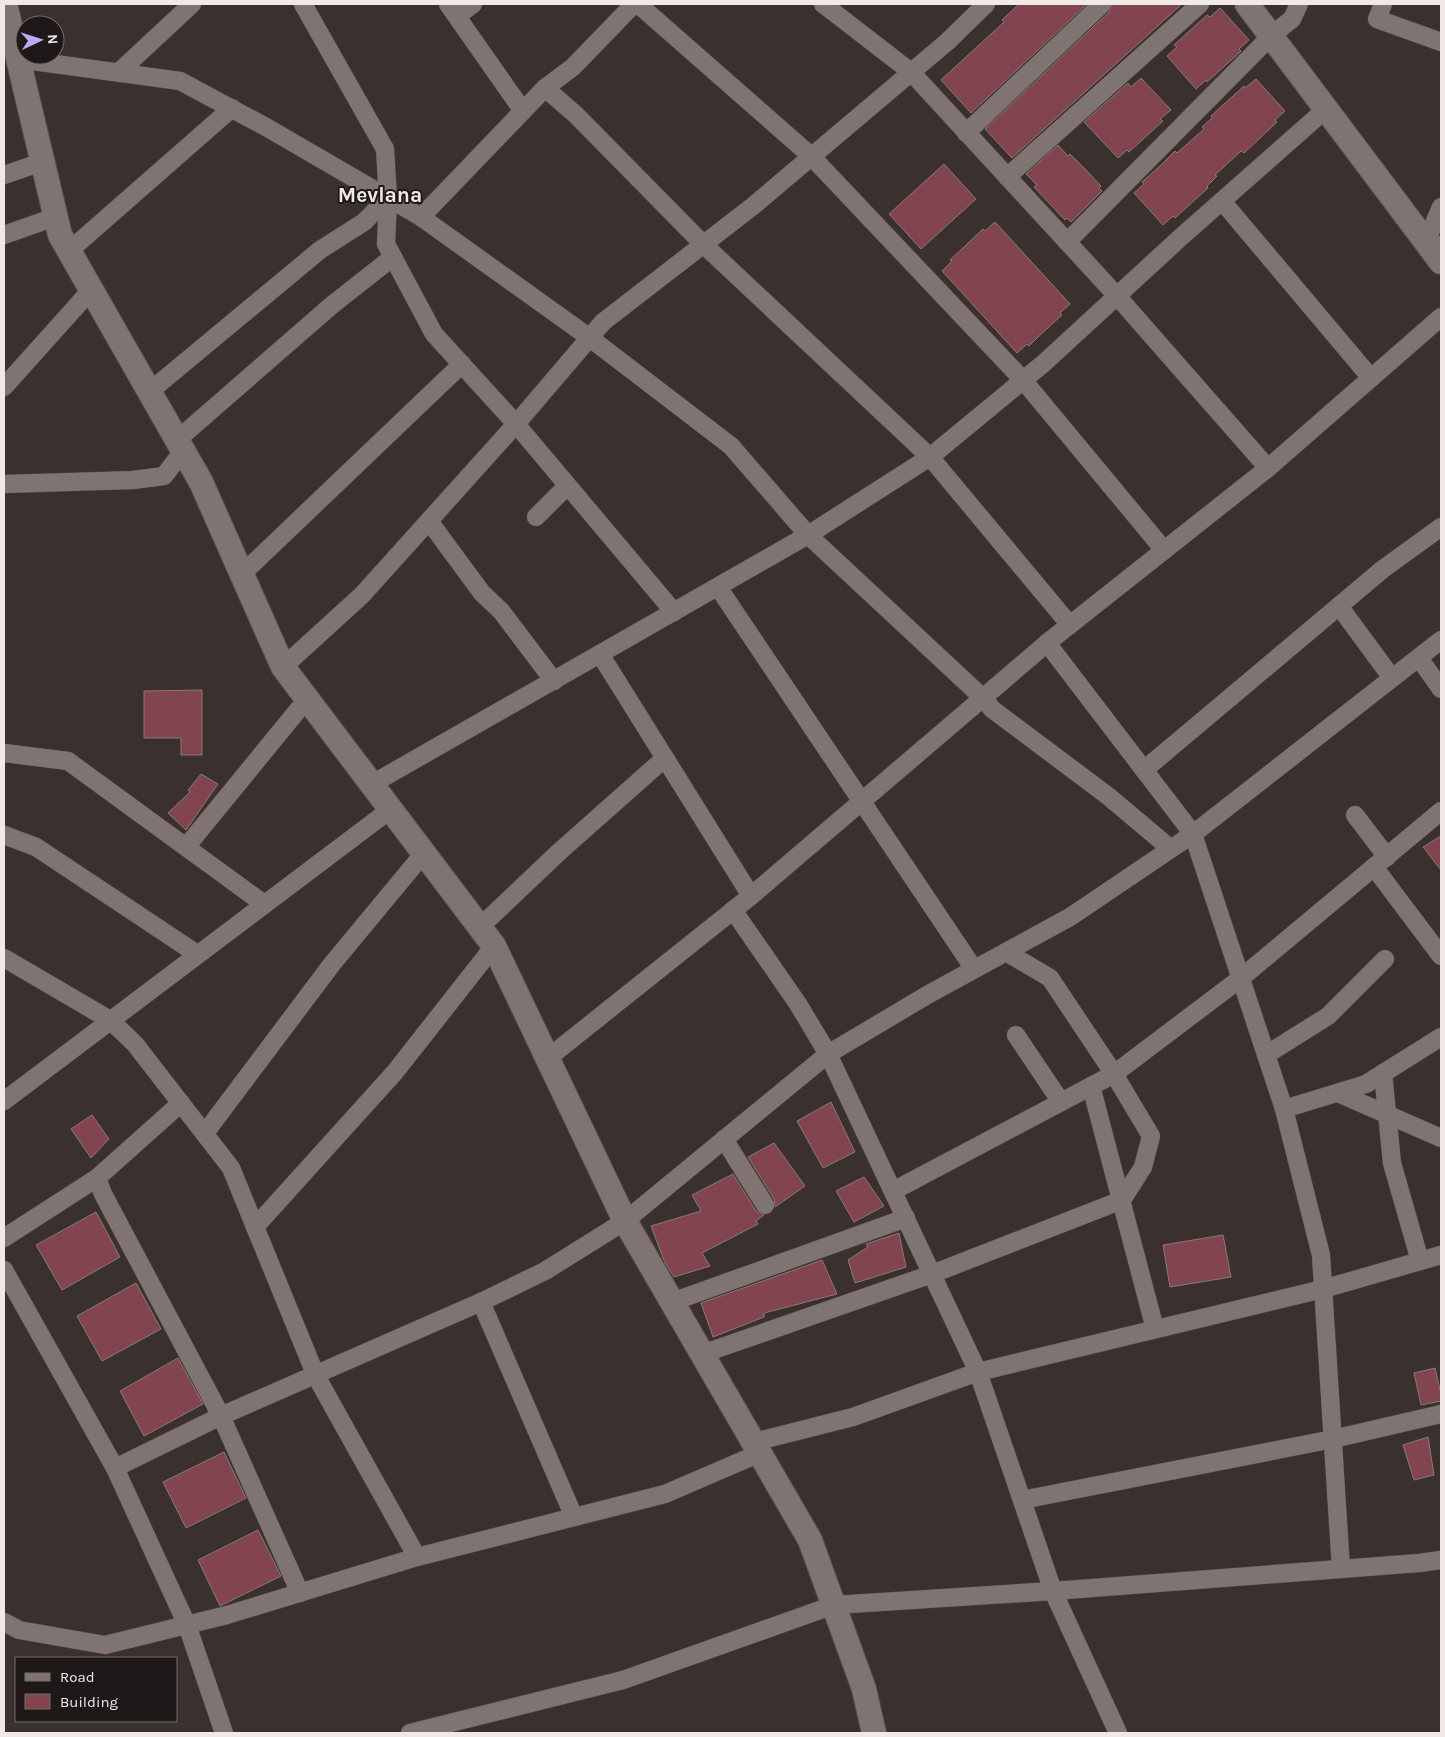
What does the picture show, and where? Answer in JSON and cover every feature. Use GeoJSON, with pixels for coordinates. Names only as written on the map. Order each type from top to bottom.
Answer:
{"type":"FeatureCollection","features":[{"type":"Feature","properties":{"kind":"street"},"geometry":{"type":"LineString","coordinates":[[5,4],[15,46]]}},
{"type":"Feature","properties":{"kind":"street"},"geometry":{"type":"LineString","coordinates":[[119,72],[192,4]]}},
{"type":"Feature","properties":{"kind":"street"},"geometry":{"type":"LineString","coordinates":[[473,4],[453,10],[523,111]]}},
{"type":"Feature","properties":{"kind":"street"},"geometry":{"type":"LineString","coordinates":[[422,217],[545,88],[574,67],[636,4],[811,156],[1023,380],[1164,550]]}},
{"type":"Feature","properties":{"kind":"street"},"geometry":{"type":"LineString","coordinates":[[823,4],[911,72],[1117,296],[1268,468]]}},
{"type":"Feature","properties":{"kind":"street"},"geometry":{"type":"LineString","coordinates":[[283,667],[362,595],[516,424],[603,322],[753,206],[947,42],[986,4]]}},
{"type":"Feature","properties":{"kind":"street"},"geometry":{"type":"LineString","coordinates":[[966,133],[1102,4]]}},
{"type":"Feature","properties":{"kind":"street"},"geometry":{"type":"LineString","coordinates":[[1007,176],[1200,4]]}},
{"type":"Feature","properties":{"kind":"street"},"geometry":{"type":"LineString","coordinates":[[1248,4],[1326,109],[1434,244],[1441,262]]}},
{"type":"Feature","properties":{"kind":"street"},"geometry":{"type":"LineString","coordinates":[[1067,242],[1272,35],[1292,19],[1298,4]]}},
{"type":"Feature","properties":{"kind":"street"},"geometry":{"type":"LineString","coordinates":[[1383,4],[1377,20],[1441,42]]}},
{"type":"Feature","properties":{"kind":"street"},"geometry":{"type":"LineString","coordinates":[[310,8],[385,149],[388,198],[386,244],[434,334],[516,424],[674,612]]}},
{"type":"Feature","properties":{"kind":"street"},"geometry":{"type":"LineString","coordinates":[[19,65],[60,235],[201,482],[283,667],[494,946],[625,1221],[810,1540],[864,1688],[874,1733]]}},
{"type":"Feature","properties":{"kind":"street"},"geometry":{"type":"LineString","coordinates":[[65,65],[180,81],[232,108],[422,217],[590,338],[731,446],[808,535],[983,698],[992,709],[1108,796],[1171,849]]}},
{"type":"Feature","properties":{"kind":"street"},"geometry":{"type":"LineString","coordinates":[[545,88],[576,115],[703,244],[930,457],[1070,625]]}},
{"type":"Feature","properties":{"kind":"street"},"geometry":{"type":"LineString","coordinates":[[69,251],[232,108]]}},
{"type":"Feature","properties":{"kind":"street"},"geometry":{"type":"LineString","coordinates":[[372,784],[808,535],[930,457],[1023,380],[1326,109]]}},
{"type":"Feature","properties":{"kind":"street"},"geometry":{"type":"LineString","coordinates":[[4,175],[42,162]]}},
{"type":"Feature","properties":{"kind":"street"},"geometry":{"type":"LineString","coordinates":[[149,392],[320,250],[364,222],[388,198]]}},
{"type":"Feature","properties":{"kind":"street"},"geometry":{"type":"LineString","coordinates":[[1222,201],[1371,378]]}},
{"type":"Feature","properties":{"kind":"street"},"geometry":{"type":"LineString","coordinates":[[1434,244],[1441,207]]}},
{"type":"Feature","properties":{"kind":"street"},"geometry":{"type":"LineString","coordinates":[[4,236],[55,217]]}},
{"type":"Feature","properties":{"kind":"street"},"geometry":{"type":"LineString","coordinates":[[4,484],[133,480],[164,476],[180,446],[332,305],[392,257]]}},
{"type":"Feature","properties":{"kind":"street"},"geometry":{"type":"LineString","coordinates":[[4,387],[91,290]]}},
{"type":"Feature","properties":{"kind":"street"},"geometry":{"type":"LineString","coordinates":[[548,1058],[751,896],[1047,643],[1268,468],[1441,317]]}},
{"type":"Feature","properties":{"kind":"street"},"geometry":{"type":"LineString","coordinates":[[241,574],[462,364]]}},
{"type":"Feature","properties":{"kind":"street"},"geometry":{"type":"LineString","coordinates":[[536,517],[567,486]]}},
{"type":"Feature","properties":{"kind":"street"},"geometry":{"type":"LineString","coordinates":[[428,521],[482,593],[501,611],[554,681]]}},
{"type":"Feature","properties":{"kind":"street"},"geometry":{"type":"LineString","coordinates":[[1144,770],[1383,569],[1441,527]]}},
{"type":"Feature","properties":{"kind":"street"},"geometry":{"type":"LineString","coordinates":[[718,587],[974,969]]}},
{"type":"Feature","properties":{"kind":"street"},"geometry":{"type":"LineString","coordinates":[[1340,606],[1392,678]]}},
{"type":"Feature","properties":{"kind":"street"},"geometry":{"type":"LineString","coordinates":[[115,1468],[221,1416],[316,1376],[481,1302],[545,1271],[625,1221],[828,1054],[929,994],[1070,917],[1193,834],[1441,640]]}},
{"type":"Feature","properties":{"kind":"street"},"geometry":{"type":"LineString","coordinates":[[1047,643],[1193,834],[1284,1109],[1321,1255],[1341,1569]]}},
{"type":"Feature","properties":{"kind":"street"},"geometry":{"type":"LineString","coordinates":[[600,654],[751,896]]}},
{"type":"Feature","properties":{"kind":"street"},"geometry":{"type":"LineString","coordinates":[[1419,658],[1441,688]]}},
{"type":"Feature","properties":{"kind":"street"},"geometry":{"type":"LineString","coordinates":[[186,847],[307,699]]}},
{"type":"Feature","properties":{"kind":"street"},"geometry":{"type":"LineString","coordinates":[[4,753],[68,760],[264,904]]}},
{"type":"Feature","properties":{"kind":"street"},"geometry":{"type":"LineString","coordinates":[[480,927],[559,852],[665,758]]}},
{"type":"Feature","properties":{"kind":"street"},"geometry":{"type":"LineString","coordinates":[[8,1091],[110,1020],[391,809]]}},
{"type":"Feature","properties":{"kind":"street"},"geometry":{"type":"LineString","coordinates":[[893,1191],[1114,1074],[1241,978],[1441,811]]}},
{"type":"Feature","properties":{"kind":"street"},"geometry":{"type":"LineString","coordinates":[[1355,815],[1380,862],[1441,956]]}},
{"type":"Feature","properties":{"kind":"street"},"geometry":{"type":"LineString","coordinates":[[4,835],[36,847],[197,954]]}},
{"type":"Feature","properties":{"kind":"street"},"geometry":{"type":"LineString","coordinates":[[205,1133],[332,964],[424,853]]}},
{"type":"Feature","properties":{"kind":"street"},"geometry":{"type":"LineString","coordinates":[[733,910],[798,1004],[828,1054],[906,1218],[978,1372],[1053,1591],[1118,1733]]}},
{"type":"Feature","properties":{"kind":"street"},"geometry":{"type":"LineString","coordinates":[[255,1227],[395,1072],[494,946]]}},
{"type":"Feature","properties":{"kind":"street"},"geometry":{"type":"LineString","coordinates":[[702,1354],[932,1274],[1122,1200],[1143,1167],[1151,1136],[1114,1074],[1050,978],[1006,952]]}},
{"type":"Feature","properties":{"kind":"street"},"geometry":{"type":"LineString","coordinates":[[4,958],[110,1020],[135,1044],[231,1168],[316,1376],[417,1557]]}},
{"type":"Feature","properties":{"kind":"street"},"geometry":{"type":"LineString","coordinates":[[1266,1055],[1328,1016],[1385,959]]}},
{"type":"Feature","properties":{"kind":"street"},"geometry":{"type":"LineString","coordinates":[[1016,1035],[1061,1102]]}},
{"type":"Feature","properties":{"kind":"street"},"geometry":{"type":"LineString","coordinates":[[1284,1109],[1366,1084],[1441,1037]]}},
{"type":"Feature","properties":{"kind":"street"},"geometry":{"type":"LineString","coordinates":[[1383,1073],[1392,1163],[1420,1261]]}},
{"type":"Feature","properties":{"kind":"street"},"geometry":{"type":"LineString","coordinates":[[1091,1086],[1155,1330]]}},
{"type":"Feature","properties":{"kind":"street"},"geometry":{"type":"LineString","coordinates":[[1338,1093],[1441,1138]]}},
{"type":"Feature","properties":{"kind":"street"},"geometry":{"type":"LineString","coordinates":[[4,1238],[97,1178],[182,1104]]}},
{"type":"Feature","properties":{"kind":"street"},"geometry":{"type":"LineString","coordinates":[[724,1140],[765,1205]]}},
{"type":"Feature","properties":{"kind":"street"},"geometry":{"type":"LineString","coordinates":[[97,1178],[103,1194],[221,1416],[300,1593]]}},
{"type":"Feature","properties":{"kind":"street"},"geometry":{"type":"LineString","coordinates":[[672,1302],[906,1218]]}},
{"type":"Feature","properties":{"kind":"street"},"geometry":{"type":"LineString","coordinates":[[4,1622],[19,1630],[105,1645],[227,1615],[417,1557],[665,1494],[757,1448],[853,1417],[978,1372],[1323,1289],[1441,1255]]}},
{"type":"Feature","properties":{"kind":"street"},"geometry":{"type":"LineString","coordinates":[[4,1270],[115,1468],[187,1625],[224,1733]]}},
{"type":"Feature","properties":{"kind":"street"},"geometry":{"type":"LineString","coordinates":[[481,1302],[574,1517]]}},
{"type":"Feature","properties":{"kind":"street"},"geometry":{"type":"LineString","coordinates":[[1022,1500],[1333,1439],[1441,1414]]}},
{"type":"Feature","properties":{"kind":"street"},"geometry":{"type":"LineString","coordinates":[[410,1733],[622,1680],[834,1605],[1053,1591],[1441,1560]]}},
{"type":"Feature","properties":{"kind":"building"},"geometry":{"type":"Polygon","coordinates":[[[1019,4],[1087,4],[971,113],[941,80],[1004,22],[1002,20],[1019,4]]]}},
{"type":"Feature","properties":{"kind":"building"},"geometry":{"type":"Polygon","coordinates":[[[1112,4],[1182,4],[1012,158],[985,129],[1109,12],[1112,4]]]}},
{"type":"Feature","properties":{"kind":"building"},"geometry":{"type":"Polygon","coordinates":[[[1220,8],[1249,40],[1239,49],[1241,51],[1239,53],[1207,82],[1206,80],[1196,89],[1167,56],[1177,47],[1174,45],[1207,15],[1210,17],[1220,8]]]}},
{"type":"Feature","properties":{"kind":"building"},"geometry":{"type":"Polygon","coordinates":[[[1141,78],[1171,110],[1160,119],[1163,121],[1129,152],[1127,150],[1118,158],[1084,122],[1128,83],[1131,87],[1141,78]]]}},
{"type":"Feature","properties":{"kind":"building"},"geometry":{"type":"Polygon","coordinates":[[[1256,79],[1285,111],[1275,120],[1277,122],[1244,153],[1241,151],[1215,175],[1217,176],[1207,186],[1208,188],[1175,218],[1173,216],[1163,225],[1134,193],[1144,184],[1142,182],[1175,151],[1177,153],[1204,129],[1202,127],[1212,118],[1211,116],[1244,86],[1245,88],[1256,79]]]}},
{"type":"Feature","properties":{"kind":"building"},"geometry":{"type":"Polygon","coordinates":[[[1058,145],[1068,156],[1070,154],[1085,169],[1101,186],[1099,188],[1102,191],[1071,222],[1067,218],[1065,220],[1034,187],[1037,185],[1026,174],[1058,145]]]}},
{"type":"Feature","properties":{"kind":"building"},"geometry":{"type":"Polygon","coordinates":[[[944,164],[976,199],[921,249],[889,214],[944,164]]]}},
{"type":"Feature","properties":{"kind":"building"},"geometry":{"type":"Polygon","coordinates":[[[995,222],[1070,304],[1060,313],[1062,315],[1029,346],[1027,344],[1017,353],[942,271],[952,261],[950,260],[983,229],[985,231],[995,222]]]}},
{"type":"Feature","properties":{"kind":"building"},"geometry":{"type":"Polygon","coordinates":[[[202,690],[202,755],[181,755],[181,738],[144,738],[144,691],[202,690]]]}},
{"type":"Feature","properties":{"kind":"building"},"geometry":{"type":"Polygon","coordinates":[[[201,774],[218,784],[186,830],[168,813],[190,792],[188,790],[201,774]]]}},
{"type":"Feature","properties":{"kind":"building"},"geometry":{"type":"Polygon","coordinates":[[[1441,836],[1441,870],[1423,847],[1441,836]]]}},
{"type":"Feature","properties":{"kind":"building"},"geometry":{"type":"Polygon","coordinates":[[[831,1102],[855,1152],[823,1168],[797,1121],[831,1102]]]}},
{"type":"Feature","properties":{"kind":"building"},"geometry":{"type":"Polygon","coordinates":[[[92,1115],[109,1139],[91,1158],[71,1129],[92,1115]]]}},
{"type":"Feature","properties":{"kind":"building"},"geometry":{"type":"Polygon","coordinates":[[[774,1143],[805,1186],[775,1207],[774,1199],[748,1157],[774,1143]]]}},
{"type":"Feature","properties":{"kind":"building"},"geometry":{"type":"Polygon","coordinates":[[[733,1174],[756,1211],[764,1215],[756,1221],[758,1224],[702,1253],[710,1266],[674,1277],[665,1263],[651,1226],[701,1211],[692,1195],[733,1174]]]}},
{"type":"Feature","properties":{"kind":"building"},"geometry":{"type":"Polygon","coordinates":[[[864,1177],[884,1206],[854,1222],[836,1191],[864,1177]]]}},
{"type":"Feature","properties":{"kind":"building"},"geometry":{"type":"Polygon","coordinates":[[[96,1212],[120,1257],[62,1290],[36,1245],[96,1212]]]}},
{"type":"Feature","properties":{"kind":"building"},"geometry":{"type":"Polygon","coordinates":[[[899,1233],[906,1267],[855,1283],[848,1260],[868,1247],[866,1244],[899,1233]]]}},
{"type":"Feature","properties":{"kind":"building"},"geometry":{"type":"Polygon","coordinates":[[[1223,1235],[1231,1277],[1170,1287],[1163,1245],[1223,1235]]]}},
{"type":"Feature","properties":{"kind":"building"},"geometry":{"type":"Polygon","coordinates":[[[822,1260],[837,1294],[764,1313],[764,1317],[713,1337],[701,1303],[822,1260]]]}},
{"type":"Feature","properties":{"kind":"building"},"geometry":{"type":"Polygon","coordinates":[[[136,1283],[161,1329],[102,1361],[77,1316],[136,1283]]]}},
{"type":"Feature","properties":{"kind":"building"},"geometry":{"type":"Polygon","coordinates":[[[178,1358],[203,1404],[144,1436],[120,1391],[178,1358]]]}},
{"type":"Feature","properties":{"kind":"building"},"geometry":{"type":"Polygon","coordinates":[[[1435,1368],[1441,1401],[1421,1405],[1414,1373],[1435,1368]]]}},
{"type":"Feature","properties":{"kind":"building"},"geometry":{"type":"Polygon","coordinates":[[[1428,1437],[1434,1475],[1414,1480],[1403,1445],[1428,1437]]]}},
{"type":"Feature","properties":{"kind":"building"},"geometry":{"type":"Polygon","coordinates":[[[224,1452],[246,1498],[186,1528],[163,1482],[224,1452]]]}},
{"type":"Feature","properties":{"kind":"building"},"geometry":{"type":"Polygon","coordinates":[[[258,1530],[281,1576],[220,1606],[198,1560],[258,1530]]]}},
{"type":"Feature","properties":{"kind":"district","name":"Mevlana"},"geometry":{"type":"Point","coordinates":[380,195]}}]}
